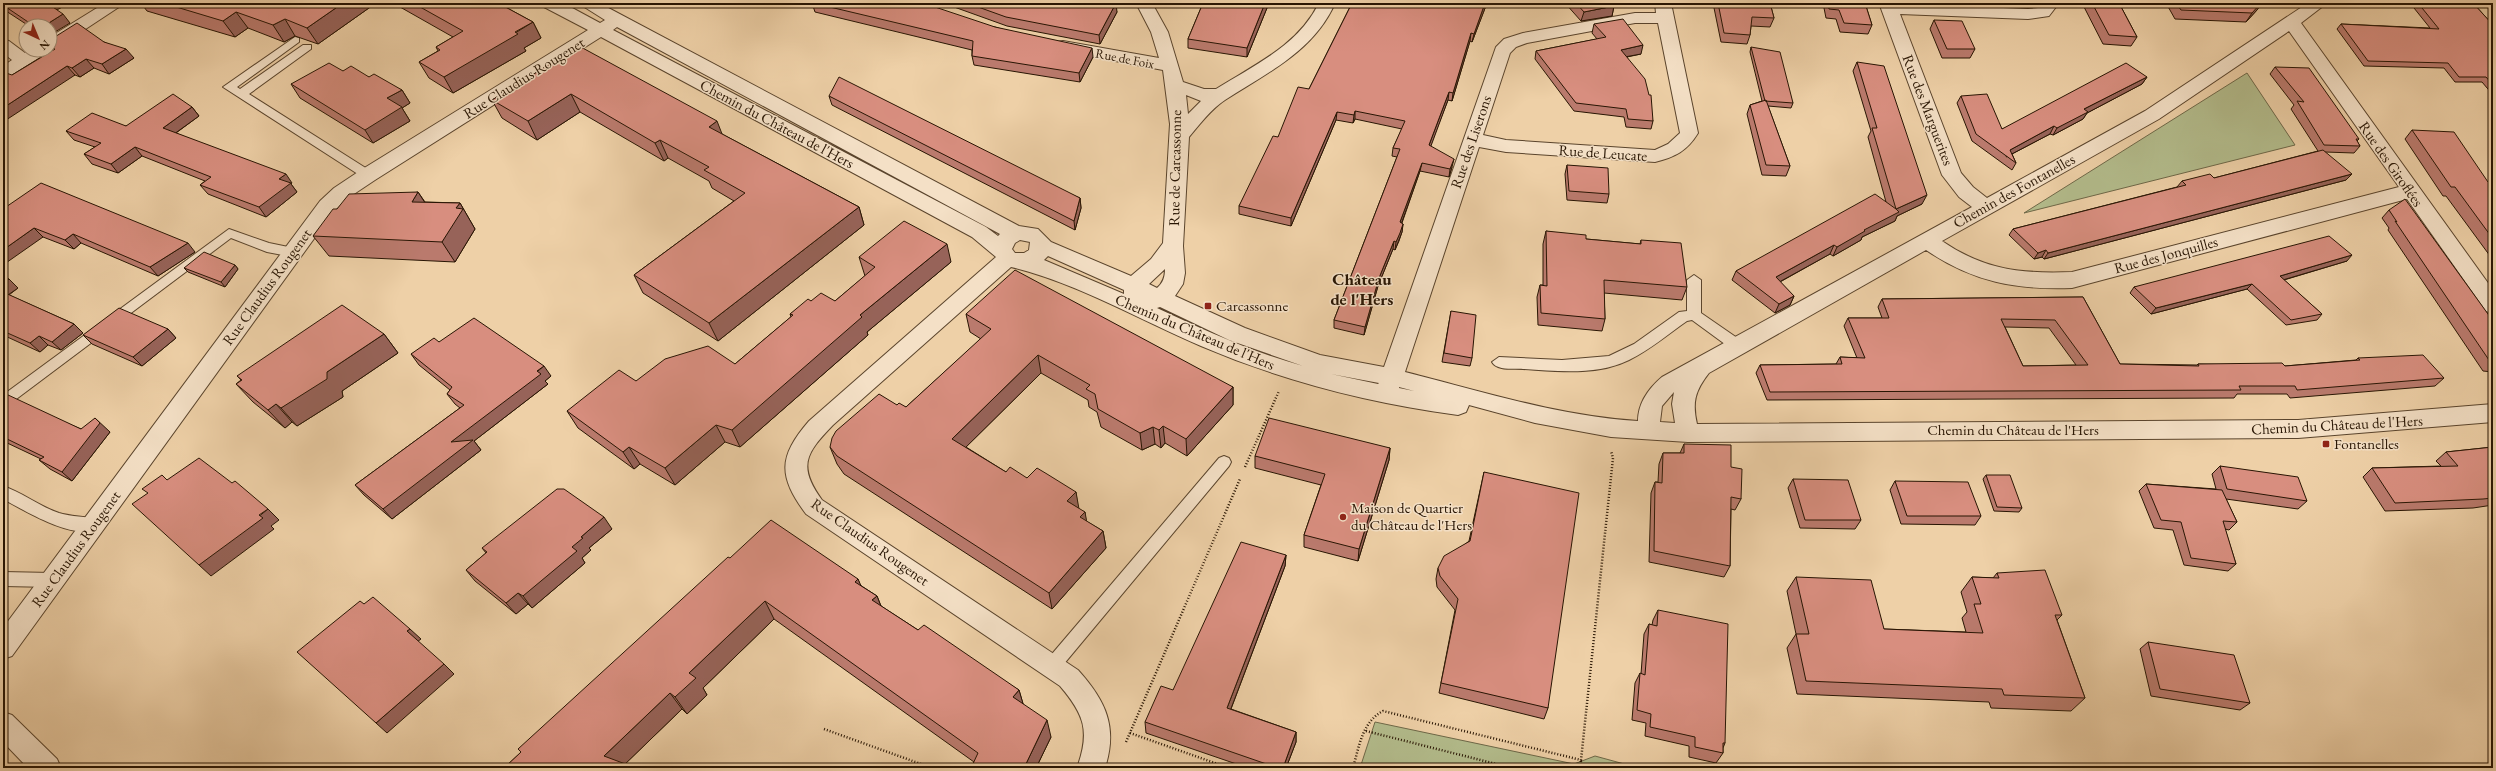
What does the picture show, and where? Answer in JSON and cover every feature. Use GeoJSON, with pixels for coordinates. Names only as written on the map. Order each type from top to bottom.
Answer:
{"type":"FeatureCollection","features":[{"type":"Feature","properties":{"kind":"street"},"geometry":{"type":"LineString","coordinates":[[58,40],[117,3]]}},
{"type":"Feature","properties":{"kind":"street","name":"Chemin du Château de l'Hers"},"geometry":{"type":"LineString","coordinates":[[550,3],[609,25],[1018,234],[1035,235],[1039,238],[1042,246],[1134,285],[1266,346],[1389,385]]}},
{"type":"Feature","properties":{"kind":"street","name":"Chemin du Château de l'Hers"},"geometry":{"type":"LineString","coordinates":[[586,3],[609,25],[979,232],[1012,256],[1253,359],[1312,377],[1389,385],[1611,428],[1688,433],[2298,429],[2493,413]]}},
{"type":"Feature","properties":{"kind":"street","name":"Rue de Carcassonne"},"geometry":{"type":"LineString","coordinates":[[1144,3],[1161,37],[1175,85],[1179,136],[1173,244],[1175,273],[1169,289],[1161,298]]}},
{"type":"Feature","properties":{"kind":"street"},"geometry":{"type":"LineString","coordinates":[[1179,136],[1199,112],[1221,95],[1238,86],[1300,42],[1325,10],[1327,3]]}},
{"type":"Feature","properties":{"kind":"street"},"geometry":{"type":"LineString","coordinates":[[1888,5],[2028,14],[2043,12],[2051,3]]}},
{"type":"Feature","properties":{"kind":"street","name":"Chemin des Fontanelles"},"geometry":{"type":"LineString","coordinates":[[1649,431],[1650,409],[1658,391],[1675,378],[1701,367],[1984,206],[2152,114],[2222,70],[2319,3]]}},
{"type":"Feature","properties":{"kind":"street","name":"Rue des Marguerites"},"geometry":{"type":"LineString","coordinates":[[1888,5],[1952,175],[1966,192],[1984,206]]}},
{"type":"Feature","properties":{"kind":"street","name":"Rue des Liserons"},"geometry":{"type":"LineString","coordinates":[[1389,385],[1502,51],[1510,42],[1522,38],[1635,18],[1664,10]]}},
{"type":"Feature","properties":{"kind":"street","name":"Rue de Leucate"},"geometry":{"type":"LineString","coordinates":[[1472,139],[1506,146],[1655,156],[1672,152],[1683,143],[1689,133],[1664,10]]}},
{"type":"Feature","properties":{"kind":"street","name":"Rue des Giroflées"},"geometry":{"type":"LineString","coordinates":[[2291,21],[2410,191],[2493,306]]}},
{"type":"Feature","properties":{"kind":"street","name":"Rue Claudius Rougenet"},"geometry":{"type":"LineString","coordinates":[[3,648],[327,206],[341,193],[368,175],[609,25]]}},
{"type":"Feature","properties":{"kind":"street","name":"Rue de Foix"},"geometry":{"type":"LineString","coordinates":[[1050,43],[1148,63],[1169,65]]}},
{"type":"Feature","properties":{"kind":"street"},"geometry":{"type":"LineString","coordinates":[[3,45],[25,61]]}},
{"type":"Feature","properties":{"kind":"street"},"geometry":{"type":"LineString","coordinates":[[3,74],[30,58]]}},
{"type":"Feature","properties":{"kind":"street"},"geometry":{"type":"LineString","coordinates":[[1175,85],[1202,95],[1221,95]]}},
{"type":"Feature","properties":{"kind":"street","name":"Rue des Jonquilles"},"geometry":{"type":"LineString","coordinates":[[1926,240],[1958,262],[2003,276],[2041,281],[2072,280],[2410,191]]}},
{"type":"Feature","properties":{"kind":"street"},"geometry":{"type":"LineString","coordinates":[[1018,234],[1006,240],[1012,256],[1039,254],[1042,246]]}},
{"type":"Feature","properties":{"kind":"street","name":"Rue de Carcassonne"},"geometry":{"type":"LineString","coordinates":[[1134,285],[1158,264],[1173,244]]}},
{"type":"Feature","properties":{"kind":"street","name":"Rue Claudius Rougenet"},"geometry":{"type":"LineString","coordinates":[[1012,256],[923,331],[815,430],[797,459],[794,472],[798,485],[814,507],[1069,678],[1086,695],[1096,715],[1098,736],[1095,759],[1091,768]]}},
{"type":"Feature","properties":{"kind":"street"},"geometry":{"type":"LineString","coordinates":[[1134,285],[1136,309],[1161,298]]}},
{"type":"Feature","properties":{"kind":"street","name":"Chemin des Fontanelles"},"geometry":{"type":"LineString","coordinates":[[1688,433],[1682,397],[1685,388],[1701,367]]}},
{"type":"Feature","properties":{"kind":"street"},"geometry":{"type":"LineString","coordinates":[[3,724],[47,768]]}},
{"type":"Feature","properties":{"kind":"lane"},"geometry":{"type":"LineString","coordinates":[[295,40],[229,87],[368,175]]}},
{"type":"Feature","properties":{"kind":"lane"},"geometry":{"type":"LineString","coordinates":[[241,94],[307,47]]}},
{"type":"Feature","properties":{"kind":"lane"},"geometry":{"type":"LineString","coordinates":[[3,404],[229,233],[267,247],[293,252]]}},
{"type":"Feature","properties":{"kind":"lane"},"geometry":{"type":"LineString","coordinates":[[1694,280],[1694,315]]}},
{"type":"Feature","properties":{"kind":"lane"},"geometry":{"type":"LineString","coordinates":[[1499,362],[1583,364],[1607,362],[1623,357],[1684,316],[1694,315],[1738,346]]}},
{"type":"Feature","properties":{"kind":"lane"},"geometry":{"type":"LineString","coordinates":[[1052,666],[1224,462]]}},
{"type":"Feature","properties":{"kind":"lane"},"geometry":{"type":"LineString","coordinates":[[3,492],[53,518],[74,525],[93,525]]}},
{"type":"Feature","properties":{"kind":"lane"},"geometry":{"type":"LineString","coordinates":[[3,579],[52,580]]}},
{"type":"Feature","properties":{"kind":"path"},"geometry":{"type":"LineString","coordinates":[[1124,747],[1281,384]]}},
{"type":"Feature","properties":{"kind":"path"},"geometry":{"type":"LineString","coordinates":[[1580,768],[1613,458],[1611,447]]}},
{"type":"Feature","properties":{"kind":"path"},"geometry":{"type":"LineString","coordinates":[[1353,768],[1370,720],[1376,713],[1383,711],[1581,760]]}},
{"type":"Feature","properties":{"kind":"path"},"geometry":{"type":"LineString","coordinates":[[824,729],[932,768]]}},
{"type":"Feature","properties":{"kind":"path"},"geometry":{"type":"LineString","coordinates":[[1366,731],[1512,768]]}},
{"type":"Feature","properties":{"kind":"path"},"geometry":{"type":"LineString","coordinates":[[1130,733],[1229,768]]}},
{"type":"Feature","properties":{"kind":"green space"},"geometry":{"type":"Polygon","coordinates":[[[2247,73],[2295,145],[2024,213],[2247,73]]]}},
{"type":"Feature","properties":{"kind":"green space"},"geometry":{"type":"Polygon","coordinates":[[[1375,722],[1574,764],[1595,756],[1639,768],[1360,768],[1375,722]]]}},
{"type":"Feature","properties":{"kind":"building"},"geometry":{"type":"Polygon","coordinates":[[[3,3],[47,3],[63,14],[57,18],[22,18],[3,5],[3,3]]]}},
{"type":"Feature","properties":{"kind":"building"},"geometry":{"type":"Polygon","coordinates":[[[163,3],[343,3],[307,28],[285,19],[273,25],[236,12],[223,21],[163,3]]]}},
{"type":"Feature","properties":{"kind":"building"},"geometry":{"type":"Polygon","coordinates":[[[413,3],[498,3],[533,22],[515,32],[518,34],[444,77],[419,62],[440,50],[436,47],[463,31],[413,3]]]}},
{"type":"Feature","properties":{"kind":"building"},"geometry":{"type":"Polygon","coordinates":[[[813,3],[923,3],[995,27],[1092,48],[1079,73],[972,56],[973,41],[813,3]]]}},
{"type":"Feature","properties":{"kind":"building"},"geometry":{"type":"Polygon","coordinates":[[[967,3],[1116,3],[1099,35],[1006,17],[967,3]]]}},
{"type":"Feature","properties":{"kind":"building"},"geometry":{"type":"Polygon","coordinates":[[[1203,3],[1265,3],[1247,48],[1188,39],[1203,3]]]}},
{"type":"Feature","properties":{"kind":"building"},"geometry":{"type":"Polygon","coordinates":[[[1352,3],[1485,3],[1474,34],[1471,33],[1453,93],[1449,92],[1429,145],[1454,159],[1450,169],[1422,163],[1400,222],[1403,224],[1400,233],[1396,242],[1394,241],[1379,278],[1365,327],[1334,320],[1400,149],[1393,148],[1405,121],[1355,111],[1354,115],[1337,112],[1291,218],[1239,206],[1273,136],[1278,137],[1298,87],[1309,89],[1352,3]]]}},
{"type":"Feature","properties":{"kind":"building"},"geometry":{"type":"Polygon","coordinates":[[[1576,3],[1611,3],[1614,6],[1584,12],[1576,3]]]}},
{"type":"Feature","properties":{"kind":"building"},"geometry":{"type":"Polygon","coordinates":[[[1718,3],[1770,3],[1774,18],[1752,17],[1750,35],[1724,33],[1718,3]]]}},
{"type":"Feature","properties":{"kind":"building"},"geometry":{"type":"Polygon","coordinates":[[[1828,3],[1865,3],[1872,25],[1844,23],[1839,10],[1829,9],[1828,3]]]}},
{"type":"Feature","properties":{"kind":"building"},"geometry":{"type":"Polygon","coordinates":[[[2092,3],[2119,3],[2137,37],[2109,35],[2092,3]]]}},
{"type":"Feature","properties":{"kind":"building"},"geometry":{"type":"Polygon","coordinates":[[[2176,3],[2261,3],[2252,13],[2181,10],[2176,3]]]}},
{"type":"Feature","properties":{"kind":"building"},"geometry":{"type":"Polygon","coordinates":[[[2418,3],[2473,3],[2493,25],[2493,85],[2486,77],[2459,77],[2448,63],[2368,61],[2341,24],[2439,29],[2418,3]]]}},
{"type":"Feature","properties":{"kind":"building"},"geometry":{"type":"Polygon","coordinates":[[[1623,19],[1643,45],[1621,50],[1645,79],[1649,95],[1651,95],[1653,121],[1628,119],[1626,109],[1576,103],[1536,51],[1606,37],[1594,24],[1623,19]]]}},
{"type":"Feature","properties":{"kind":"building"},"geometry":{"type":"Polygon","coordinates":[[[1934,20],[1962,21],[1975,49],[1947,49],[1934,20]]]}},
{"type":"Feature","properties":{"kind":"building"},"geometry":{"type":"Polygon","coordinates":[[[77,23],[104,42],[126,49],[102,64],[86,59],[72,68],[67,66],[3,108],[3,72],[12,75],[40,58],[58,58],[58,35],[77,23]]]}},
{"type":"Feature","properties":{"kind":"building"},"geometry":{"type":"Polygon","coordinates":[[[579,46],[717,121],[709,127],[859,207],[709,323],[634,275],[745,193],[704,170],[709,167],[660,140],[655,143],[571,94],[528,121],[492,100],[579,46]]]}},
{"type":"Feature","properties":{"kind":"building"},"geometry":{"type":"Polygon","coordinates":[[[1751,47],[1780,52],[1793,103],[1765,101],[1751,47]]]}},
{"type":"Feature","properties":{"kind":"building"},"geometry":{"type":"Polygon","coordinates":[[[1857,62],[1884,66],[1927,195],[1896,209],[1872,128],[1877,128],[1857,62]]]}},
{"type":"Feature","properties":{"kind":"building"},"geometry":{"type":"Polygon","coordinates":[[[329,63],[343,71],[351,66],[369,77],[374,74],[402,90],[387,98],[402,107],[365,130],[291,84],[329,63]]]}},
{"type":"Feature","properties":{"kind":"building"},"geometry":{"type":"Polygon","coordinates":[[[2126,63],[2147,77],[2084,109],[2088,112],[2057,128],[2054,126],[2010,150],[2016,163],[1976,134],[1961,96],[1987,94],[2002,129],[2126,63]]]}},
{"type":"Feature","properties":{"kind":"building"},"geometry":{"type":"Polygon","coordinates":[[[2275,67],[2309,68],[2359,139],[2356,139],[2360,146],[2324,145],[2297,101],[2304,102],[2275,67]]]}},
{"type":"Feature","properties":{"kind":"building"},"geometry":{"type":"Polygon","coordinates":[[[839,77],[1080,198],[1074,221],[829,96],[839,77]]]}},
{"type":"Feature","properties":{"kind":"building"},"geometry":{"type":"Polygon","coordinates":[[[173,94],[192,107],[163,128],[286,174],[279,179],[291,183],[259,207],[200,185],[211,177],[135,147],[111,164],[84,154],[101,143],[66,131],[92,113],[126,126],[173,94]]]}},
{"type":"Feature","properties":{"kind":"building"},"geometry":{"type":"Polygon","coordinates":[[[1766,100],[1790,166],[1766,165],[1750,105],[1766,100]]]}},
{"type":"Feature","properties":{"kind":"building"},"geometry":{"type":"Polygon","coordinates":[[[2412,130],[2454,132],[2488,182],[2493,182],[2493,239],[2455,187],[2451,187],[2412,130]]]}},
{"type":"Feature","properties":{"kind":"building"},"geometry":{"type":"Polygon","coordinates":[[[2323,150],[2352,174],[2048,253],[2046,250],[2038,253],[2013,229],[2186,185],[2182,181],[2210,174],[2214,178],[2323,150]]]}},
{"type":"Feature","properties":{"kind":"building"},"geometry":{"type":"Polygon","coordinates":[[[1567,165],[1608,168],[1609,194],[1569,191],[1567,165]]]}},
{"type":"Feature","properties":{"kind":"building"},"geometry":{"type":"Polygon","coordinates":[[[41,183],[188,243],[150,267],[73,234],[65,240],[34,228],[3,250],[3,209],[41,183]]]}},
{"type":"Feature","properties":{"kind":"building"},"geometry":{"type":"Polygon","coordinates":[[[418,192],[412,202],[460,203],[456,208],[463,209],[442,242],[313,236],[333,209],[337,209],[349,194],[418,192]]]}},
{"type":"Feature","properties":{"kind":"building"},"geometry":{"type":"Polygon","coordinates":[[[1875,194],[1899,212],[1864,230],[1865,231],[1837,247],[1834,245],[1776,277],[1794,296],[1779,304],[1736,271],[1875,194]]]}},
{"type":"Feature","properties":{"kind":"building"},"geometry":{"type":"Polygon","coordinates":[[[2405,199],[2493,321],[2493,363],[2491,363],[2389,210],[2405,199]]]}},
{"type":"Feature","properties":{"kind":"building"},"geometry":{"type":"Polygon","coordinates":[[[904,221],[947,244],[860,315],[862,317],[732,430],[716,425],[665,468],[629,447],[623,452],[567,411],[619,370],[636,381],[665,359],[708,346],[735,364],[793,315],[790,314],[808,299],[811,301],[821,293],[835,301],[875,267],[859,257],[904,221]]]}},
{"type":"Feature","properties":{"kind":"building"},"geometry":{"type":"Polygon","coordinates":[[[1546,231],[1586,235],[1586,239],[1641,244],[1641,240],[1681,243],[1687,287],[1604,280],[1605,319],[1541,313],[1540,285],[1547,286],[1546,231]]]}},
{"type":"Feature","properties":{"kind":"building"},"geometry":{"type":"Polygon","coordinates":[[[2329,236],[2352,255],[2280,276],[2322,314],[2291,320],[2252,284],[2156,308],[2134,287],[2329,236]]]}},
{"type":"Feature","properties":{"kind":"building"},"geometry":{"type":"Polygon","coordinates":[[[204,252],[235,265],[221,282],[184,268],[204,252]]]}},
{"type":"Feature","properties":{"kind":"building"},"geometry":{"type":"Polygon","coordinates":[[[1015,270],[1233,387],[1186,439],[1163,426],[1159,430],[1153,427],[1140,433],[1098,409],[1095,394],[1086,389],[1090,385],[1038,355],[952,439],[1006,472],[1010,467],[1027,478],[1037,468],[1047,474],[1076,492],[1067,501],[1085,512],[1080,517],[1103,531],[1049,593],[837,456],[830,447],[832,438],[836,431],[879,394],[897,405],[899,403],[906,407],[991,329],[966,314],[1015,270]]]}},
{"type":"Feature","properties":{"kind":"building"},"geometry":{"type":"Polygon","coordinates":[[[3,277],[9,279],[3,283],[3,277]]]}},
{"type":"Feature","properties":{"kind":"building"},"geometry":{"type":"Polygon","coordinates":[[[3,292],[74,324],[52,342],[39,336],[30,343],[3,331],[3,292]]]}},
{"type":"Feature","properties":{"kind":"building"},"geometry":{"type":"Polygon","coordinates":[[[2083,297],[2120,364],[2199,366],[2198,364],[2282,363],[2285,366],[2360,360],[2358,358],[2423,355],[2444,378],[2297,390],[2295,386],[2239,386],[2241,390],[1770,392],[1760,365],[1842,364],[1840,357],[1865,358],[1848,318],[1889,318],[1882,299],[2083,297]],[[2001,319],[2023,366],[2088,365],[2055,320],[2001,319]]]}},
{"type":"Feature","properties":{"kind":"building"},"geometry":{"type":"Polygon","coordinates":[[[342,305],[384,334],[327,372],[327,379],[281,408],[276,404],[268,410],[236,384],[242,380],[237,376],[342,305]]]}},
{"type":"Feature","properties":{"kind":"building"},"geometry":{"type":"Polygon","coordinates":[[[119,308],[168,329],[133,357],[83,335],[119,308]]]}},
{"type":"Feature","properties":{"kind":"building"},"geometry":{"type":"Polygon","coordinates":[[[1451,311],[1476,315],[1472,358],[1444,353],[1451,311]]]}},
{"type":"Feature","properties":{"kind":"building"},"geometry":{"type":"Polygon","coordinates":[[[474,318],[544,366],[537,371],[541,374],[451,442],[473,440],[383,509],[355,485],[464,405],[447,394],[452,387],[411,354],[434,338],[439,342],[474,318]]]}},
{"type":"Feature","properties":{"kind":"building"},"geometry":{"type":"Polygon","coordinates":[[[6,394],[81,429],[95,418],[100,423],[62,472],[39,460],[44,457],[3,437],[3,397],[6,394]]]}},
{"type":"Feature","properties":{"kind":"building","name":"Maison de Quartier du Château de l'Hers"},"geometry":{"type":"Polygon","coordinates":[[[1269,418],[1390,448],[1359,549],[1304,535],[1325,474],[1255,456],[1269,418]]]}},
{"type":"Feature","properties":{"kind":"building"},"geometry":{"type":"Polygon","coordinates":[[[1684,444],[1731,445],[1731,467],[1742,469],[1741,499],[1731,497],[1730,566],[1654,551],[1655,482],[1662,483],[1663,453],[1684,453],[1684,444]]]}},
{"type":"Feature","properties":{"kind":"building"},"geometry":{"type":"Polygon","coordinates":[[[2493,447],[2493,498],[2395,503],[2372,468],[2458,466],[2446,452],[2493,447]]]}},
{"type":"Feature","properties":{"kind":"building"},"geometry":{"type":"Polygon","coordinates":[[[199,458],[232,483],[235,481],[268,509],[259,515],[263,518],[199,565],[132,504],[148,493],[142,489],[162,475],[167,480],[199,458]]]}},
{"type":"Feature","properties":{"kind":"building"},"geometry":{"type":"Polygon","coordinates":[[[2220,466],[2298,477],[2307,501],[2227,489],[2220,466]]]}},
{"type":"Feature","properties":{"kind":"building"},"geometry":{"type":"Polygon","coordinates":[[[1484,472],[1579,493],[1548,708],[1441,683],[1458,599],[1440,576],[1438,568],[1444,556],[1470,541],[1484,472]]]}},
{"type":"Feature","properties":{"kind":"building"},"geometry":{"type":"Polygon","coordinates":[[[1986,475],[2010,475],[2022,508],[1997,507],[1986,475]]]}},
{"type":"Feature","properties":{"kind":"building"},"geometry":{"type":"Polygon","coordinates":[[[1793,479],[1848,480],[1861,520],[1805,520],[1793,479]]]}},
{"type":"Feature","properties":{"kind":"building"},"geometry":{"type":"Polygon","coordinates":[[[1895,481],[1968,482],[1981,516],[1907,516],[1895,481]]]}},
{"type":"Feature","properties":{"kind":"building"},"geometry":{"type":"Polygon","coordinates":[[[2146,484],[2222,490],[2237,522],[2223,521],[2236,564],[2191,558],[2181,522],[2161,520],[2146,484]]]}},
{"type":"Feature","properties":{"kind":"building"},"geometry":{"type":"Polygon","coordinates":[[[557,489],[564,489],[604,517],[572,547],[577,551],[523,596],[518,593],[506,603],[466,570],[487,552],[482,548],[557,489]]]}},
{"type":"Feature","properties":{"kind":"building"},"geometry":{"type":"Polygon","coordinates":[[[771,520],[858,579],[855,582],[877,596],[872,600],[918,630],[924,625],[1019,690],[1013,697],[1047,720],[1024,768],[971,768],[978,753],[765,601],[689,673],[696,678],[675,697],[670,693],[604,756],[636,768],[504,768],[521,752],[518,749],[728,557],[730,558],[771,520]]]}},
{"type":"Feature","properties":{"kind":"building"},"geometry":{"type":"Polygon","coordinates":[[[1241,542],[1286,555],[1227,708],[1296,732],[1283,768],[1278,768],[1145,722],[1161,686],[1173,690],[1241,542]]]}},
{"type":"Feature","properties":{"kind":"building"},"geometry":{"type":"Polygon","coordinates":[[[2045,570],[2062,615],[2055,615],[2085,698],[2004,695],[2002,689],[1806,681],[1796,634],[1809,634],[1796,577],[1871,580],[1884,629],[1983,633],[1974,604],[1981,604],[1972,577],[1999,578],[1997,573],[2045,570]]]}},
{"type":"Feature","properties":{"kind":"building"},"geometry":{"type":"Polygon","coordinates":[[[373,597],[410,629],[407,631],[444,664],[376,723],[297,652],[360,601],[364,604],[373,597]]]}},
{"type":"Feature","properties":{"kind":"building"},"geometry":{"type":"Polygon","coordinates":[[[1658,610],[1728,624],[1725,743],[1723,743],[1723,753],[1695,747],[1695,737],[1650,727],[1651,714],[1637,710],[1640,673],[1645,675],[1649,624],[1657,626],[1658,610]]]}},
{"type":"Feature","properties":{"kind":"building"},"geometry":{"type":"Polygon","coordinates":[[[2148,642],[2234,655],[2250,703],[2160,689],[2148,642]]]}},
{"type":"Feature","properties":{"kind":"place","name":"Carcassonne"},"geometry":{"type":"Point","coordinates":[1208,306]}},
{"type":"Feature","properties":{"kind":"place","name":"Fontanelles"},"geometry":{"type":"Point","coordinates":[2326,444]}},
{"type":"Feature","properties":{"kind":"place","name":"Maison de Quartier du Château de l'Hers"},"geometry":{"type":"Point","coordinates":[1343,517]}},
{"type":"Feature","properties":{"kind":"district","name":"Château de l'Hers"},"geometry":{"type":"Point","coordinates":[1362,289]}}]}
